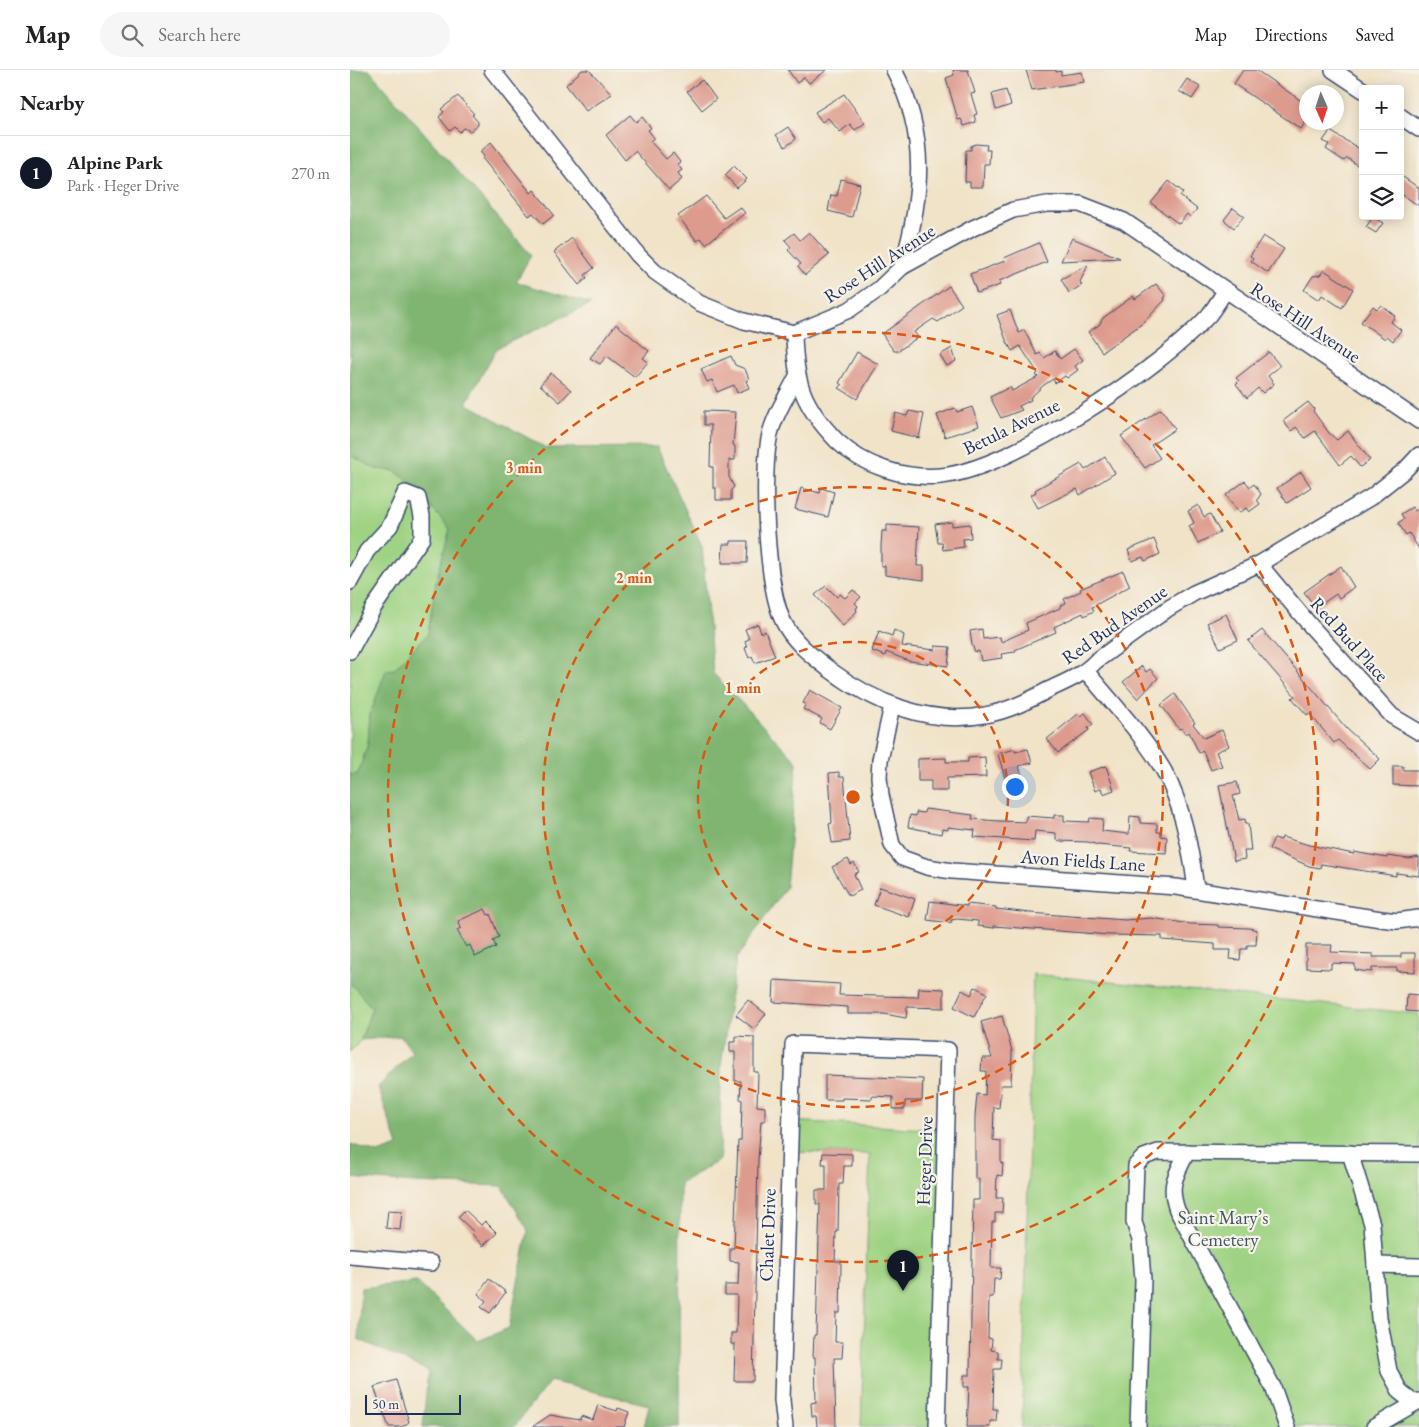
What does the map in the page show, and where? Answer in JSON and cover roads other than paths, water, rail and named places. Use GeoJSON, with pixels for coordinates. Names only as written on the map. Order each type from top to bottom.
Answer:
{"type":"FeatureCollection","features":[{"type":"Feature","properties":{"kind":"street"},"geometry":{"type":"LineString","coordinates":[[492,70],[636,252],[655,272],[679,291],[721,314],[794,333]]}},
{"type":"Feature","properties":{"kind":"street"},"geometry":{"type":"LineString","coordinates":[[894,70],[911,108],[917,132],[920,168],[914,216],[902,267]]}},
{"type":"Feature","properties":{"kind":"street"},"geometry":{"type":"LineString","coordinates":[[1333,70],[1359,87]]}},
{"type":"Feature","properties":{"kind":"street"},"geometry":{"type":"LineString","coordinates":[[1404,119],[1419,129]]}},
{"type":"Feature","properties":{"kind":"street","name":"Rose Hill Avenue"},"geometry":{"type":"LineString","coordinates":[[794,333],[849,310],[879,289],[902,267],[973,228],[1013,210],[1047,204],[1080,204],[1124,221],[1419,421]]}},
{"type":"Feature","properties":{"kind":"street","name":"Betula Avenue"},"geometry":{"type":"LineString","coordinates":[[794,333],[797,376],[804,399],[826,429],[856,456],[872,464],[906,475],[924,476],[960,473],[1020,448],[1102,400],[1180,341],[1208,316],[1225,291]]}},
{"type":"Feature","properties":{"kind":"street","name":"Red Bud Avenue"},"geometry":{"type":"LineString","coordinates":[[797,376],[777,414],[766,451],[765,491],[777,603],[783,620],[800,646],[842,679],[892,706],[947,717],[984,716],[1027,701],[1086,671],[1096,661],[1169,608],[1194,594],[1259,564],[1386,486],[1419,455]]}},
{"type":"Feature","properties":{"kind":"street"},"geometry":{"type":"LineString","coordinates":[[350,582],[367,551],[390,526],[405,493],[418,498],[422,516],[422,538],[374,607],[350,651]]}},
{"type":"Feature","properties":{"kind":"street","name":"Red Bud Place"},"geometry":{"type":"LineString","coordinates":[[1259,564],[1309,624],[1392,716],[1419,732]]}},
{"type":"Feature","properties":{"kind":"street"},"geometry":{"type":"LineString","coordinates":[[1086,671],[1150,750],[1164,772],[1178,801],[1193,865],[1196,889]]}},
{"type":"Feature","properties":{"kind":"street","name":"Avon Fields Lane"},"geometry":{"type":"LineString","coordinates":[[892,706],[880,760],[880,796],[892,846],[902,858],[927,867],[952,871],[1196,889],[1380,919],[1397,921],[1419,918]]}},
{"type":"Feature","properties":{"kind":"street","name":"Chalet Drive"},"geometry":{"type":"LineString","coordinates":[[785,1427],[782,1400],[793,1044]]}},
{"type":"Feature","properties":{"kind":"street","name":"Heger Drive"},"geometry":{"type":"LineString","coordinates":[[793,1044],[948,1050],[936,1427]]}},
{"type":"Feature","properties":{"kind":"street"},"geometry":{"type":"LineString","coordinates":[[1138,1427],[1143,1280],[1140,1240],[1134,1222],[1136,1165],[1144,1157],[1158,1152],[1419,1154]]}},
{"type":"Feature","properties":{"kind":"street"},"geometry":{"type":"LineString","coordinates":[[1187,1152],[1175,1177],[1172,1194],[1177,1210],[1272,1387],[1287,1427]]}},
{"type":"Feature","properties":{"kind":"street"},"geometry":{"type":"LineString","coordinates":[[1350,1152],[1372,1224],[1380,1318],[1390,1371],[1400,1393],[1417,1402]]}},
{"type":"Feature","properties":{"kind":"street"},"geometry":{"type":"LineString","coordinates":[[350,1256],[431,1263]]}},
{"type":"Feature","properties":{"kind":"street"},"geometry":{"type":"LineString","coordinates":[[1375,1265],[1419,1266]]}},
{"type":"Feature","properties":{"kind":"street"},"geometry":{"type":"LineString","coordinates":[[1374,1427],[1417,1402]]}},
{"type":"Feature","properties":{"kind":"place","name":"Alpine Park"},"geometry":{"type":"Point","coordinates":[903,1291]}},
{"type":"Feature","properties":{"kind":"park label","name":"Saint Mary’s Cemetery"},"geometry":{"type":"Point","coordinates":[1223,1228]}}]}
